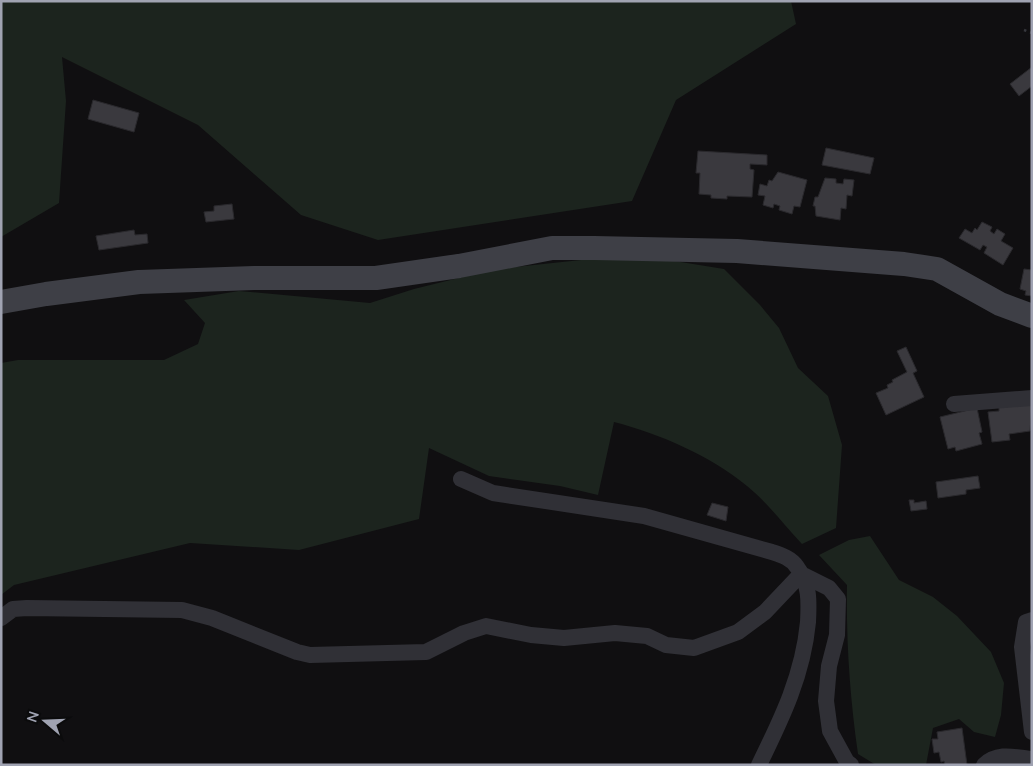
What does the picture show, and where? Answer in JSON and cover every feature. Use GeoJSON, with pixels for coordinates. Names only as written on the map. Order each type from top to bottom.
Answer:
{"type":"FeatureCollection","features":[{"type":"Feature","properties":{"kind":"main road"},"geometry":{"type":"LineString","coordinates":[[1,302],[139,282],[254,278],[376,278],[459,266],[552,248],[594,248],[737,251],[904,264],[937,269],[1000,304],[1032,316]]}},
{"type":"Feature","properties":{"kind":"street"},"geometry":{"type":"LineString","coordinates":[[954,404],[1032,398]]}},
{"type":"Feature","properties":{"kind":"street"},"geometry":{"type":"LineString","coordinates":[[462,479],[493,492],[644,516],[762,549],[787,558],[798,568],[808,591],[805,648],[789,703],[758,765]]}},
{"type":"Feature","properties":{"kind":"street"},"geometry":{"type":"LineString","coordinates":[[1,618],[13,609],[27,608],[182,610],[212,618],[297,652],[310,655],[426,652],[464,633],[486,626],[531,635],[564,638],[615,634],[647,636],[666,645],[694,648],[738,632],[765,612],[801,574]]}},
{"type":"Feature","properties":{"kind":"street"},"geometry":{"type":"LineString","coordinates":[[801,574],[829,588],[838,599],[837,635],[829,666],[826,701],[830,731],[847,762],[852,765]]}},
{"type":"Feature","properties":{"kind":"street"},"geometry":{"type":"LineString","coordinates":[[1032,620],[1026,622],[1022,647],[1032,732]]}},
{"type":"Feature","properties":{"kind":"street"},"geometry":{"type":"LineString","coordinates":[[984,765],[993,757],[1000,756],[1032,760]]}},
{"type":"Feature","properties":{"kind":"path"},"geometry":{"type":"LineString","coordinates":[[1024,30],[1032,33]]}},
{"type":"Feature","properties":{"kind":"shaded area"},"geometry":{"type":"Polygon","coordinates":[[[1,1],[791,1],[796,24],[676,100],[632,201],[378,240],[301,215],[198,125],[62,57],[66,101],[59,203],[1,237],[1,1]]]}},
{"type":"Feature","properties":{"kind":"shaded area"},"geometry":{"type":"Polygon","coordinates":[[[662,259],[724,269],[760,305],[779,328],[798,368],[828,396],[842,445],[836,528],[802,544],[754,492],[717,465],[666,439],[614,422],[598,495],[560,486],[489,476],[429,448],[419,519],[299,550],[190,543],[14,585],[1,595],[1,363],[18,360],[164,360],[198,344],[205,323],[184,300],[239,291],[370,303],[414,289],[495,269],[581,260],[662,259]]]}},
{"type":"Feature","properties":{"kind":"shaded area"},"geometry":{"type":"Polygon","coordinates":[[[870,536],[899,580],[933,597],[957,616],[991,652],[1004,683],[1001,715],[995,737],[974,732],[959,719],[933,728],[926,765],[876,765],[858,754],[849,669],[847,585],[819,555],[849,540],[870,536]]]}},
{"type":"Feature","properties":{"kind":"building"},"geometry":{"type":"Polygon","coordinates":[[[1032,67],[1032,86],[1019,96],[1010,84],[1032,67]]]}},
{"type":"Feature","properties":{"kind":"building"},"geometry":{"type":"Polygon","coordinates":[[[93,100],[139,113],[134,132],[88,119],[93,100]]]}},
{"type":"Feature","properties":{"kind":"building"},"geometry":{"type":"Polygon","coordinates":[[[826,148],[874,158],[870,174],[822,165],[826,148]]]}},
{"type":"Feature","properties":{"kind":"building"},"geometry":{"type":"Polygon","coordinates":[[[698,151],[767,155],[767,165],[750,164],[750,169],[754,170],[752,197],[727,196],[727,199],[711,198],[711,195],[699,194],[700,173],[696,173],[698,151]]]}},
{"type":"Feature","properties":{"kind":"building"},"geometry":{"type":"Polygon","coordinates":[[[778,172],[807,180],[800,207],[794,206],[792,214],[779,210],[780,206],[774,204],[773,208],[763,205],[765,196],[758,195],[760,184],[767,186],[769,180],[772,181],[778,172]]]}},
{"type":"Feature","properties":{"kind":"building"},"geometry":{"type":"Polygon","coordinates":[[[825,178],[836,179],[836,183],[843,184],[844,179],[854,180],[852,196],[847,195],[846,209],[841,208],[840,220],[816,216],[815,206],[813,206],[815,197],[818,197],[825,178]]]}},
{"type":"Feature","properties":{"kind":"building"},"geometry":{"type":"Polygon","coordinates":[[[232,204],[234,219],[206,222],[204,212],[214,211],[214,206],[232,204]]]}},
{"type":"Feature","properties":{"kind":"building"},"geometry":{"type":"Polygon","coordinates":[[[982,222],[992,227],[990,231],[994,234],[997,229],[1005,234],[1001,241],[1013,248],[1003,265],[984,253],[987,247],[983,245],[980,250],[959,238],[965,229],[972,233],[975,228],[977,230],[982,222]]]}},
{"type":"Feature","properties":{"kind":"building"},"geometry":{"type":"Polygon","coordinates":[[[134,230],[135,235],[147,234],[148,243],[99,250],[96,236],[134,230]]]}},
{"type":"Feature","properties":{"kind":"building"},"geometry":{"type":"Polygon","coordinates":[[[1024,269],[1032,270],[1032,296],[1025,295],[1026,291],[1020,289],[1024,269]]]}},
{"type":"Feature","properties":{"kind":"building"},"geometry":{"type":"Polygon","coordinates":[[[906,347],[917,371],[913,373],[924,397],[886,415],[876,393],[888,388],[887,385],[893,382],[892,380],[907,372],[897,351],[906,347]]]}},
{"type":"Feature","properties":{"kind":"building"},"geometry":{"type":"Polygon","coordinates":[[[1032,405],[1030,431],[1009,434],[1010,440],[992,442],[988,412],[999,411],[999,407],[1032,405]]]}},
{"type":"Feature","properties":{"kind":"building"},"geometry":{"type":"Polygon","coordinates":[[[977,408],[982,432],[979,433],[982,444],[956,451],[955,447],[948,449],[940,417],[977,408]]]}},
{"type":"Feature","properties":{"kind":"building"},"geometry":{"type":"Polygon","coordinates":[[[978,476],[980,488],[966,490],[966,494],[938,498],[936,482],[978,476]]]}},
{"type":"Feature","properties":{"kind":"building"},"geometry":{"type":"Polygon","coordinates":[[[909,500],[914,500],[914,503],[926,501],[927,509],[911,511],[909,500]]]}},
{"type":"Feature","properties":{"kind":"building"},"geometry":{"type":"Polygon","coordinates":[[[712,503],[728,507],[726,521],[707,515],[712,503]]]}},
{"type":"Feature","properties":{"kind":"building"},"geometry":{"type":"Polygon","coordinates":[[[962,728],[967,765],[945,765],[944,761],[941,762],[939,752],[934,753],[932,739],[938,739],[937,732],[962,728]]]}}]}
